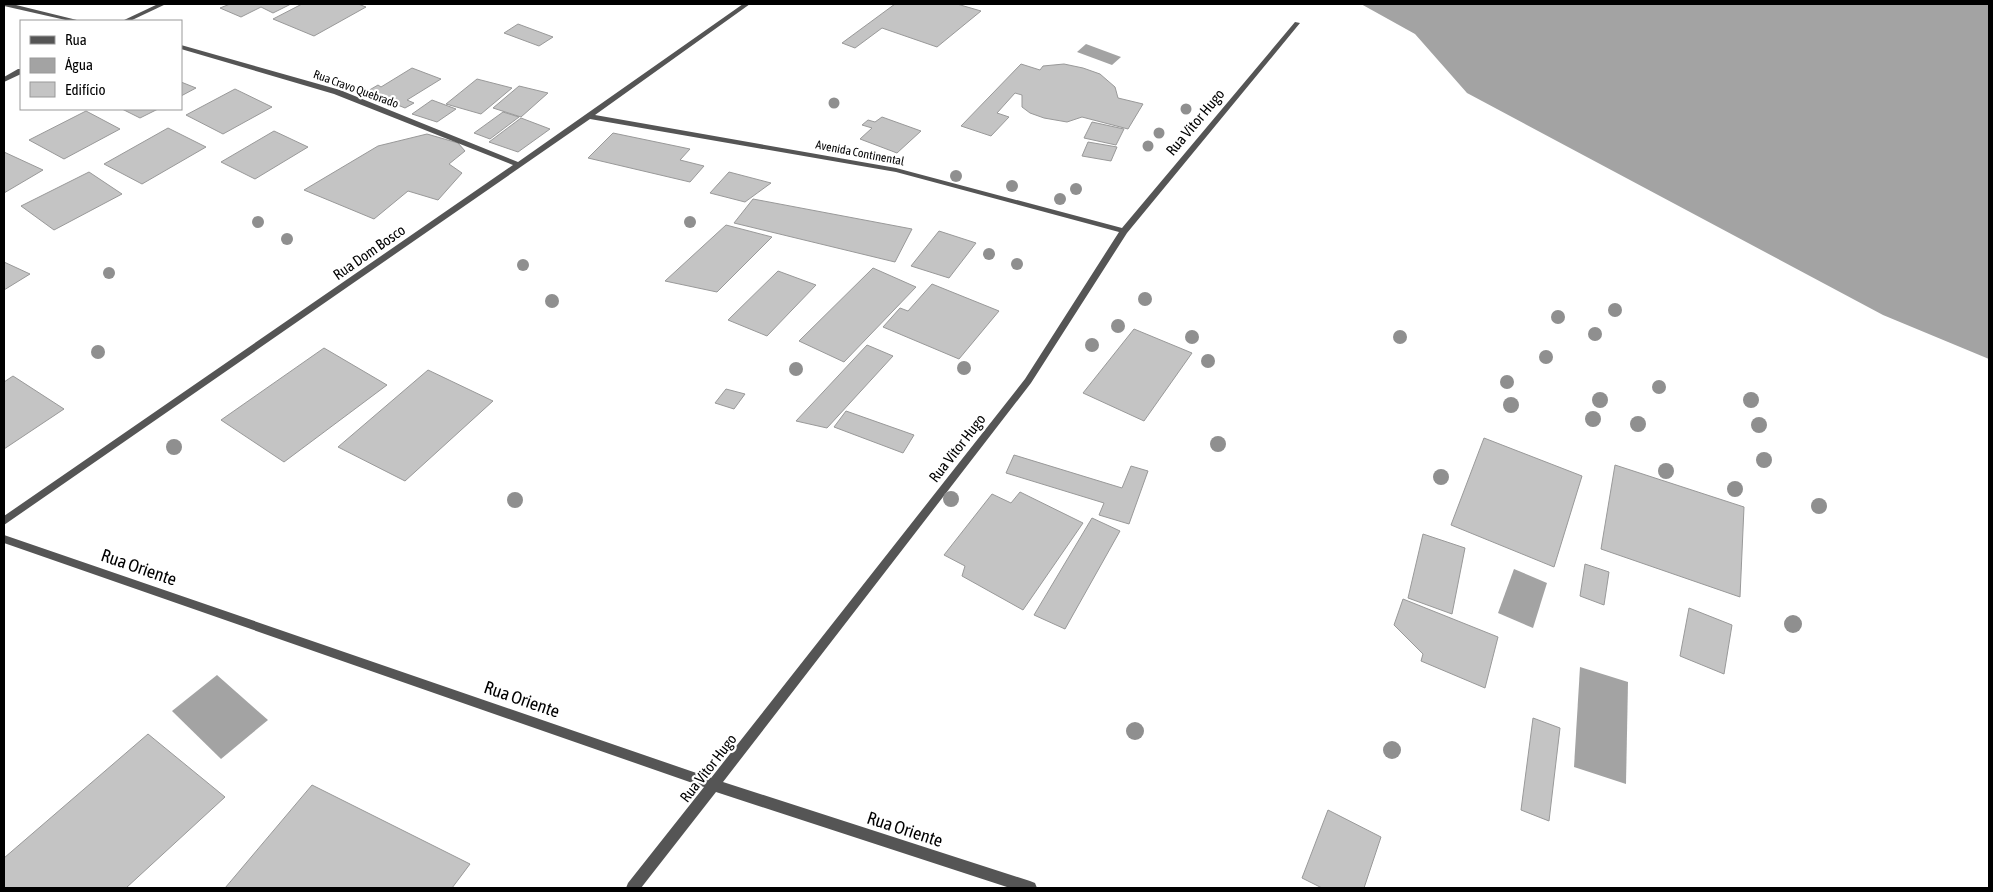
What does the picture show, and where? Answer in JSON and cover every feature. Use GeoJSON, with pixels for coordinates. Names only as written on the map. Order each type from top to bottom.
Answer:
{"type":"FeatureCollection","features":[{"type":"Feature","properties":{"kind":"street"},"geometry":{"type":"LineString","coordinates":[[4,4],[74,20]]}},
{"type":"Feature","properties":{"kind":"street"},"geometry":{"type":"LineString","coordinates":[[127,20],[163,4]]}},
{"type":"Feature","properties":{"kind":"street","name":"Rua Dom Bosco"},"geometry":{"type":"LineString","coordinates":[[4,521],[519,165],[747,4]]}},
{"type":"Feature","properties":{"kind":"street","name":"Rua Vitor Hugo"},"geometry":{"type":"LineString","coordinates":[[633,888],[1028,381],[1124,231],[1297,23]]}},
{"type":"Feature","properties":{"kind":"street","name":"Rua Cravo Quebrado"},"geometry":{"type":"LineString","coordinates":[[182,47],[337,92],[519,165]]}},
{"type":"Feature","properties":{"kind":"street"},"geometry":{"type":"LineString","coordinates":[[4,80],[20,72]]}},
{"type":"Feature","properties":{"kind":"street","name":"Avenida Continental"},"geometry":{"type":"LineString","coordinates":[[587,116],[896,170],[1124,231]]}},
{"type":"Feature","properties":{"kind":"street","name":"Rua Oriente"},"geometry":{"type":"LineString","coordinates":[[4,539],[714,785],[1030,888]]}},
{"type":"Feature","properties":{"kind":"water"},"geometry":{"type":"Polygon","coordinates":[[[1361,4],[1989,4],[1989,359],[1883,315],[1467,93],[1415,34],[1361,4]]]}},
{"type":"Feature","properties":{"kind":"water"},"geometry":{"type":"Polygon","coordinates":[[[1086,44],[1121,57],[1112,65],[1077,52],[1086,44]]]}},
{"type":"Feature","properties":{"kind":"water"},"geometry":{"type":"Polygon","coordinates":[[[1514,569],[1547,583],[1533,628],[1498,613],[1514,569]]]}},
{"type":"Feature","properties":{"kind":"water"},"geometry":{"type":"Polygon","coordinates":[[[1580,667],[1628,682],[1626,784],[1574,767],[1580,667]]]}},
{"type":"Feature","properties":{"kind":"water"},"geometry":{"type":"Polygon","coordinates":[[[217,675],[268,720],[221,759],[172,711],[217,675]]]}},
{"type":"Feature","properties":{"kind":"building"},"geometry":{"type":"Polygon","coordinates":[[[230,4],[291,4],[273,13],[261,7],[241,17],[220,8],[230,4]]]}},
{"type":"Feature","properties":{"kind":"building"},"geometry":{"type":"Polygon","coordinates":[[[302,4],[358,4],[366,7],[314,36],[273,19],[302,4]]]}},
{"type":"Feature","properties":{"kind":"building"},"geometry":{"type":"Polygon","coordinates":[[[895,4],[957,4],[981,11],[937,47],[882,28],[855,48],[842,43],[895,4]]]}},
{"type":"Feature","properties":{"kind":"building"},"geometry":{"type":"Polygon","coordinates":[[[518,24],[553,37],[539,46],[504,33],[518,24]]]}},
{"type":"Feature","properties":{"kind":"building"},"geometry":{"type":"Polygon","coordinates":[[[1021,64],[1040,70],[1043,66],[1064,64],[1083,68],[1100,74],[1115,87],[1118,98],[1143,104],[1128,129],[1082,117],[1067,122],[1044,118],[1030,113],[1022,107],[1022,95],[1015,93],[997,113],[1009,117],[991,136],[961,126],[1021,64]]]}},
{"type":"Feature","properties":{"kind":"building"},"geometry":{"type":"Polygon","coordinates":[[[412,68],[441,79],[407,100],[414,103],[405,108],[366,92],[378,85],[381,87],[412,68]]]}},
{"type":"Feature","properties":{"kind":"building"},"geometry":{"type":"Polygon","coordinates":[[[477,79],[512,88],[481,114],[446,104],[477,79]]]}},
{"type":"Feature","properties":{"kind":"building"},"geometry":{"type":"Polygon","coordinates":[[[182,82],[196,88],[182,95],[182,82]]]}},
{"type":"Feature","properties":{"kind":"building"},"geometry":{"type":"Polygon","coordinates":[[[519,86],[548,93],[521,117],[493,108],[519,86]]]}},
{"type":"Feature","properties":{"kind":"building"},"geometry":{"type":"Polygon","coordinates":[[[235,89],[272,107],[223,134],[186,115],[235,89]]]}},
{"type":"Feature","properties":{"kind":"building"},"geometry":{"type":"Polygon","coordinates":[[[432,100],[456,109],[437,122],[412,114],[432,100]]]}},
{"type":"Feature","properties":{"kind":"building"},"geometry":{"type":"Polygon","coordinates":[[[124,110],[156,110],[140,118],[124,110]]]}},
{"type":"Feature","properties":{"kind":"building"},"geometry":{"type":"Polygon","coordinates":[[[86,111],[120,129],[64,159],[29,140],[86,111]]]}},
{"type":"Feature","properties":{"kind":"building"},"geometry":{"type":"Polygon","coordinates":[[[503,112],[519,117],[490,139],[474,133],[503,112]]]}},
{"type":"Feature","properties":{"kind":"building"},"geometry":{"type":"Polygon","coordinates":[[[882,117],[921,131],[897,153],[860,139],[872,128],[862,125],[868,120],[875,122],[882,117]]]}},
{"type":"Feature","properties":{"kind":"building"},"geometry":{"type":"Polygon","coordinates":[[[521,118],[550,129],[518,152],[489,142],[521,118]]]}},
{"type":"Feature","properties":{"kind":"building"},"geometry":{"type":"Polygon","coordinates":[[[1092,122],[1124,129],[1116,145],[1084,138],[1092,122]]]}},
{"type":"Feature","properties":{"kind":"building"},"geometry":{"type":"Polygon","coordinates":[[[168,128],[206,147],[142,184],[104,164],[168,128]]]}},
{"type":"Feature","properties":{"kind":"building"},"geometry":{"type":"Polygon","coordinates":[[[274,131],[308,147],[255,179],[221,162],[274,131]]]}},
{"type":"Feature","properties":{"kind":"building"},"geometry":{"type":"Polygon","coordinates":[[[613,133],[690,149],[680,160],[704,166],[690,182],[588,158],[613,133]]]}},
{"type":"Feature","properties":{"kind":"building"},"geometry":{"type":"Polygon","coordinates":[[[427,134],[458,143],[465,151],[449,164],[462,173],[438,200],[408,191],[374,219],[304,190],[378,146],[427,134]]]}},
{"type":"Feature","properties":{"kind":"building"},"geometry":{"type":"Polygon","coordinates":[[[1088,142],[1117,147],[1111,161],[1082,156],[1088,142]]]}},
{"type":"Feature","properties":{"kind":"building"},"geometry":{"type":"Polygon","coordinates":[[[4,152],[43,170],[4,193],[4,152]]]}},
{"type":"Feature","properties":{"kind":"building"},"geometry":{"type":"Polygon","coordinates":[[[89,172],[122,194],[54,230],[21,206],[89,172]]]}},
{"type":"Feature","properties":{"kind":"building"},"geometry":{"type":"Polygon","coordinates":[[[729,172],[771,183],[745,202],[710,193],[729,172]]]}},
{"type":"Feature","properties":{"kind":"building"},"geometry":{"type":"Polygon","coordinates":[[[753,199],[912,229],[895,262],[734,223],[753,199]]]}},
{"type":"Feature","properties":{"kind":"building"},"geometry":{"type":"Polygon","coordinates":[[[726,225],[772,237],[717,292],[665,281],[726,225]]]}},
{"type":"Feature","properties":{"kind":"building"},"geometry":{"type":"Polygon","coordinates":[[[939,231],[976,243],[949,278],[911,266],[939,231]]]}},
{"type":"Feature","properties":{"kind":"building"},"geometry":{"type":"Polygon","coordinates":[[[4,262],[30,274],[4,290],[4,262]]]}},
{"type":"Feature","properties":{"kind":"building"},"geometry":{"type":"Polygon","coordinates":[[[873,268],[916,287],[844,362],[799,341],[873,268]]]}},
{"type":"Feature","properties":{"kind":"building"},"geometry":{"type":"Polygon","coordinates":[[[778,271],[816,285],[767,336],[728,320],[778,271]]]}},
{"type":"Feature","properties":{"kind":"building"},"geometry":{"type":"Polygon","coordinates":[[[932,284],[999,311],[959,359],[883,327],[900,308],[908,311],[932,284]]]}},
{"type":"Feature","properties":{"kind":"building"},"geometry":{"type":"Polygon","coordinates":[[[1134,329],[1192,353],[1144,421],[1083,393],[1134,329]]]}},
{"type":"Feature","properties":{"kind":"building"},"geometry":{"type":"Polygon","coordinates":[[[867,345],[893,356],[827,428],[796,421],[867,345]]]}},
{"type":"Feature","properties":{"kind":"building"},"geometry":{"type":"Polygon","coordinates":[[[324,348],[387,385],[284,462],[221,420],[324,348]]]}},
{"type":"Feature","properties":{"kind":"building"},"geometry":{"type":"Polygon","coordinates":[[[428,370],[493,401],[405,481],[338,447],[428,370]]]}},
{"type":"Feature","properties":{"kind":"building"},"geometry":{"type":"Polygon","coordinates":[[[13,376],[64,409],[4,449],[4,382],[13,376]]]}},
{"type":"Feature","properties":{"kind":"building"},"geometry":{"type":"Polygon","coordinates":[[[726,389],[745,394],[734,409],[715,403],[726,389]]]}},
{"type":"Feature","properties":{"kind":"building"},"geometry":{"type":"Polygon","coordinates":[[[846,411],[914,435],[903,453],[834,427],[846,411]]]}},
{"type":"Feature","properties":{"kind":"building"},"geometry":{"type":"Polygon","coordinates":[[[1484,438],[1582,476],[1554,567],[1451,525],[1484,438]]]}},
{"type":"Feature","properties":{"kind":"building"},"geometry":{"type":"Polygon","coordinates":[[[1014,455],[1122,488],[1131,466],[1148,471],[1129,524],[1099,515],[1104,503],[1006,473],[1014,455]]]}},
{"type":"Feature","properties":{"kind":"building"},"geometry":{"type":"Polygon","coordinates":[[[1615,465],[1744,507],[1740,597],[1601,549],[1615,465]]]}},
{"type":"Feature","properties":{"kind":"building"},"geometry":{"type":"Polygon","coordinates":[[[1020,492],[1083,523],[1023,610],[962,576],[965,566],[944,555],[992,494],[1011,503],[1020,492]]]}},
{"type":"Feature","properties":{"kind":"building"},"geometry":{"type":"Polygon","coordinates":[[[1092,518],[1120,531],[1065,629],[1034,615],[1092,518]]]}},
{"type":"Feature","properties":{"kind":"building"},"geometry":{"type":"Polygon","coordinates":[[[1423,534],[1465,548],[1452,614],[1408,598],[1423,534]]]}},
{"type":"Feature","properties":{"kind":"building"},"geometry":{"type":"Polygon","coordinates":[[[1585,564],[1609,572],[1604,605],[1580,596],[1585,564]]]}},
{"type":"Feature","properties":{"kind":"building"},"geometry":{"type":"Polygon","coordinates":[[[1403,599],[1498,637],[1485,688],[1421,661],[1423,654],[1394,625],[1403,599]]]}},
{"type":"Feature","properties":{"kind":"building"},"geometry":{"type":"Polygon","coordinates":[[[1689,608],[1732,625],[1724,674],[1680,656],[1689,608]]]}},
{"type":"Feature","properties":{"kind":"building"},"geometry":{"type":"Polygon","coordinates":[[[1533,718],[1560,728],[1549,821],[1521,810],[1533,718]]]}},
{"type":"Feature","properties":{"kind":"building"},"geometry":{"type":"Polygon","coordinates":[[[148,734],[225,797],[126,888],[4,888],[4,858],[148,734]]]}},
{"type":"Feature","properties":{"kind":"building"},"geometry":{"type":"Polygon","coordinates":[[[312,785],[470,864],[452,888],[225,888],[312,785]]]}},
{"type":"Feature","properties":{"kind":"building"},"geometry":{"type":"Polygon","coordinates":[[[1328,810],[1381,837],[1364,888],[1322,888],[1302,878],[1328,810]]]}}]}
